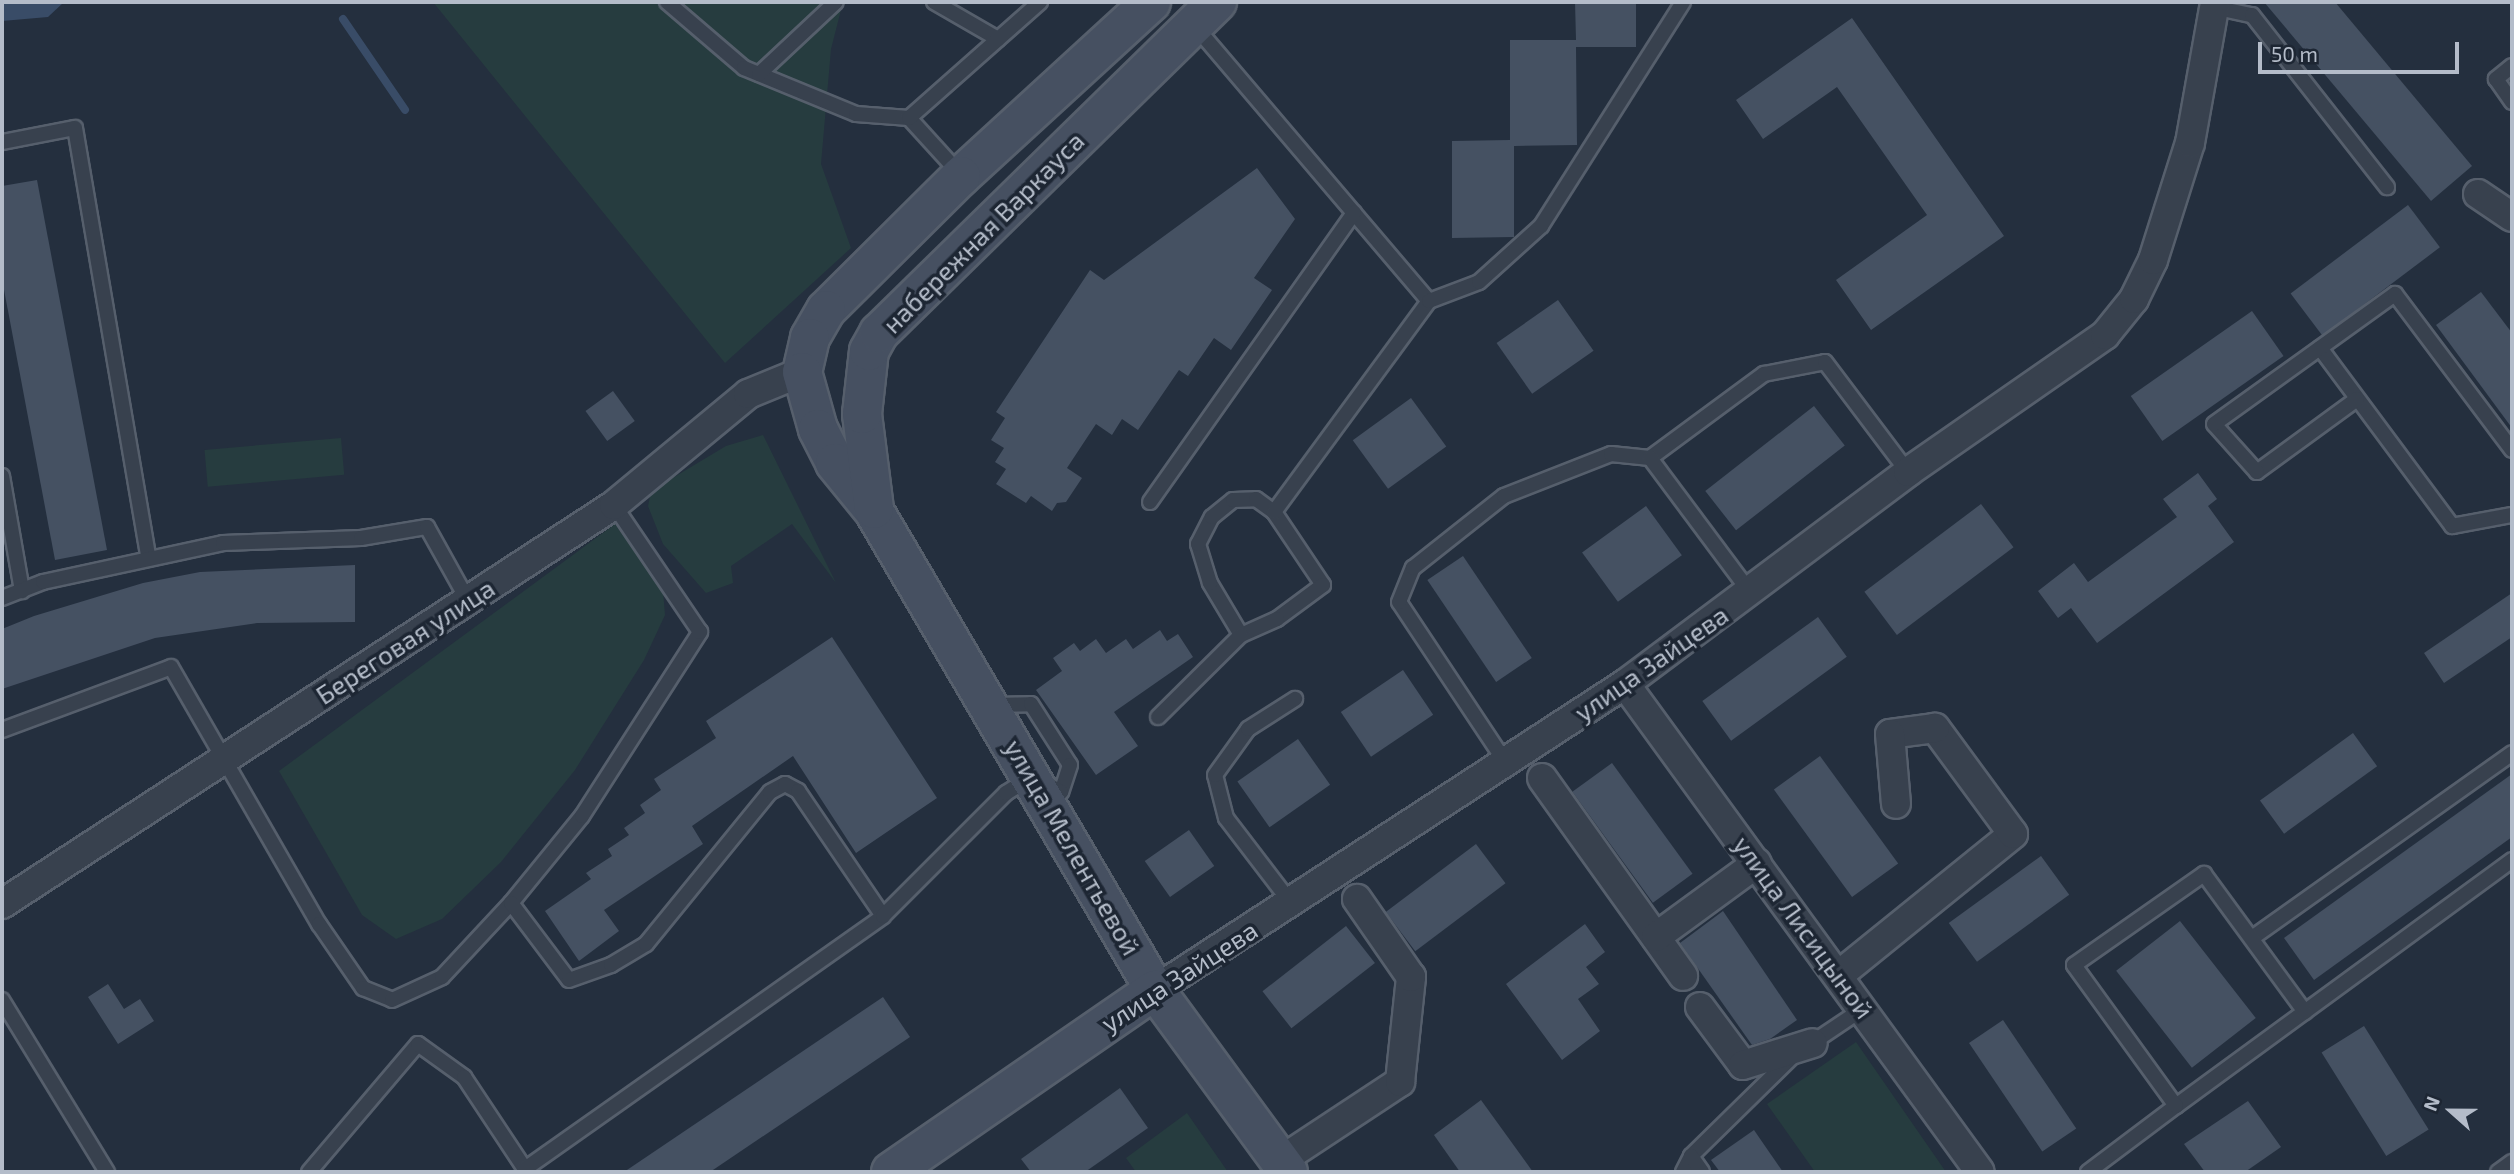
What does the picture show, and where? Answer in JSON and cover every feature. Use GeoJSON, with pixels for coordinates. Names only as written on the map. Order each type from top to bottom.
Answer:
{"type":"FeatureCollection","features":[{"type":"Feature","properties":{"kind":"main road","name":"набережная Варкауса"},"geometry":{"type":"LineString","coordinates":[[806,355],[826,310],[961,176],[1151,2]]}},
{"type":"Feature","properties":{"kind":"main road","name":"набережная Варкауса"},"geometry":{"type":"LineString","coordinates":[[874,511],[862,414],[866,370],[879,333],[1205,13]]}},
{"type":"Feature","properties":{"kind":"main road"},"geometry":{"type":"LineString","coordinates":[[806,355],[815,370],[834,389],[847,387],[866,370]]}},
{"type":"Feature","properties":{"kind":"main road"},"geometry":{"type":"LineString","coordinates":[[806,355],[818,429],[835,463],[874,511]]}},
{"type":"Feature","properties":{"kind":"main road","name":"улица Мелентьевой"},"geometry":{"type":"LineString","coordinates":[[874,511],[1033,775],[1155,990],[1284,1167]]}},
{"type":"Feature","properties":{"kind":"main road","name":"улица Зайцева"},"geometry":{"type":"LineString","coordinates":[[891,1172],[1155,990]]}},
{"type":"Feature","properties":{"kind":"street","name":"улица Зайцева"},"geometry":{"type":"LineString","coordinates":[[1155,990],[1625,684],[1908,472],[2105,335],[2134,299],[2153,260],[2190,143],[2214,5]]}},
{"type":"Feature","properties":{"kind":"street"},"geometry":{"type":"LineString","coordinates":[[2479,194],[2512,217]]}},
{"type":"Feature","properties":{"kind":"street","name":"Береговая улица"},"geometry":{"type":"LineString","coordinates":[[2,904],[614,505],[748,394],[806,355]]}},
{"type":"Feature","properties":{"kind":"street","name":"улица Лисицыной"},"geometry":{"type":"LineString","coordinates":[[1625,684],[1864,1008],[1980,1172]]}},
{"type":"Feature","properties":{"kind":"street"},"geometry":{"type":"LineString","coordinates":[[1839,975],[2013,834],[1935,728],[1890,734],[1896,804]]}},
{"type":"Feature","properties":{"kind":"street"},"geometry":{"type":"LineString","coordinates":[[1542,778],[1683,976]]}},
{"type":"Feature","properties":{"kind":"street"},"geometry":{"type":"LineString","coordinates":[[1656,937],[1757,863]]}},
{"type":"Feature","properties":{"kind":"street"},"geometry":{"type":"LineString","coordinates":[[1284,1167],[1400,1082],[1411,977],[1357,898]]}},
{"type":"Feature","properties":{"kind":"street"},"geometry":{"type":"LineString","coordinates":[[1700,1007],[1743,1065],[1813,1043]]}},
{"type":"Feature","properties":{"kind":"lane"},"geometry":{"type":"LineString","coordinates":[[667,2],[744,68],[856,114],[909,118],[961,176]]}},
{"type":"Feature","properties":{"kind":"lane"},"geometry":{"type":"LineString","coordinates":[[759,74],[835,2]]}},
{"type":"Feature","properties":{"kind":"lane"},"geometry":{"type":"LineString","coordinates":[[934,2],[998,39]]}},
{"type":"Feature","properties":{"kind":"lane"},"geometry":{"type":"LineString","coordinates":[[909,118],[1040,2]]}},
{"type":"Feature","properties":{"kind":"lane"},"geometry":{"type":"LineString","coordinates":[[1274,512],[1429,301],[1479,282],[1541,226],[1683,2]]}},
{"type":"Feature","properties":{"kind":"lane"},"geometry":{"type":"LineString","coordinates":[[2214,5],[2252,15],[2387,187]]}},
{"type":"Feature","properties":{"kind":"lane"},"geometry":{"type":"LineString","coordinates":[[1205,13],[1354,213],[1429,301]]}},
{"type":"Feature","properties":{"kind":"lane"},"geometry":{"type":"LineString","coordinates":[[2512,66],[2496,79],[2512,102]]}},
{"type":"Feature","properties":{"kind":"lane"},"geometry":{"type":"LineString","coordinates":[[2,142],[75,128],[148,556]]}},
{"type":"Feature","properties":{"kind":"lane"},"geometry":{"type":"LineString","coordinates":[[1150,502],[1354,213]]}},
{"type":"Feature","properties":{"kind":"lane"},"geometry":{"type":"LineString","coordinates":[[2357,399],[2257,472],[2214,424],[2395,294],[2512,450]]}},
{"type":"Feature","properties":{"kind":"lane"},"geometry":{"type":"LineString","coordinates":[[2320,348],[2452,526],[2512,515]]}},
{"type":"Feature","properties":{"kind":"lane"},"geometry":{"type":"LineString","coordinates":[[1506,763],[1399,602],[1413,568],[1504,496],[1611,454],[1650,458],[1764,374],[1825,362],[1908,472]]}},
{"type":"Feature","properties":{"kind":"lane"},"geometry":{"type":"LineString","coordinates":[[1650,458],[1750,592]]}},
{"type":"Feature","properties":{"kind":"lane"},"geometry":{"type":"LineString","coordinates":[[2,476],[22,591]]}},
{"type":"Feature","properties":{"kind":"lane"},"geometry":{"type":"LineString","coordinates":[[1158,717],[1241,635],[1277,619],[1323,585],[1274,512],[1256,499],[1233,500],[1212,517],[1198,544],[1209,583],[1241,635]]}},
{"type":"Feature","properties":{"kind":"lane"},"geometry":{"type":"LineString","coordinates":[[2,730],[171,667],[319,923],[363,988],[392,1000],[442,977],[511,903],[582,816],[700,632],[614,505]]}},
{"type":"Feature","properties":{"kind":"lane"},"geometry":{"type":"LineString","coordinates":[[2,598],[148,556],[223,543],[361,538],[427,527],[467,599]]}},
{"type":"Feature","properties":{"kind":"lane"},"geometry":{"type":"LineString","coordinates":[[1291,903],[1226,818],[1216,775],[1248,729],[1295,699]]}},
{"type":"Feature","properties":{"kind":"lane"},"geometry":{"type":"LineString","coordinates":[[2252,938],[2512,753]]}},
{"type":"Feature","properties":{"kind":"lane"},"geometry":{"type":"LineString","coordinates":[[309,1172],[418,1044],[464,1077],[525,1170],[883,916],[1006,793],[1033,775]]}},
{"type":"Feature","properties":{"kind":"lane"},"geometry":{"type":"LineString","coordinates":[[511,903],[569,980],[611,965],[646,944],[770,792],[785,784],[798,791],[883,916]]}},
{"type":"Feature","properties":{"kind":"lane"},"geometry":{"type":"LineString","coordinates":[[2088,1172],[2512,860]]}},
{"type":"Feature","properties":{"kind":"lane"},"geometry":{"type":"LineString","coordinates":[[2176,1105],[2074,965],[2204,874],[2305,1012]]}},
{"type":"Feature","properties":{"kind":"lane"},"geometry":{"type":"LineString","coordinates":[[2,1000],[107,1172]]}},
{"type":"Feature","properties":{"kind":"lane"},"geometry":{"type":"LineString","coordinates":[[1683,1172],[1690,1156],[1789,1058],[1864,1008]]}},
{"type":"Feature","properties":{"kind":"lane"},"geometry":{"type":"LineString","coordinates":[[1690,1156],[1702,1172]]}},
{"type":"Feature","properties":{"kind":"lane"},"geometry":{"type":"LineString","coordinates":[[2498,1172],[2512,1162]]}},
{"type":"Feature","properties":{"kind":"green space"},"geometry":{"type":"Polygon","coordinates":[[[433,2],[843,2],[831,49],[821,164],[851,248],[725,363],[433,2]]]}},
{"type":"Feature","properties":{"kind":"green space"},"geometry":{"type":"Polygon","coordinates":[[[763,435],[836,583],[792,524],[731,566],[733,583],[706,593],[663,544],[648,506],[651,491],[726,446],[763,435]]]}},
{"type":"Feature","properties":{"kind":"green space"},"geometry":{"type":"Polygon","coordinates":[[[341,438],[344,475],[208,487],[205,450],[341,438]]]}},
{"type":"Feature","properties":{"kind":"green space"},"geometry":{"type":"Polygon","coordinates":[[[615,524],[663,591],[665,615],[644,660],[575,770],[501,862],[442,919],[396,939],[362,915],[279,771],[615,524]]]}},
{"type":"Feature","properties":{"kind":"green space"},"geometry":{"type":"Polygon","coordinates":[[[1856,1042],[1946,1172],[1815,1172],[1767,1104],[1856,1042]]]}},
{"type":"Feature","properties":{"kind":"green space"},"geometry":{"type":"Polygon","coordinates":[[[1187,1113],[1228,1172],[1136,1172],[1126,1158],[1187,1113]]]}},
{"type":"Feature","properties":{"kind":"water"},"geometry":{"type":"Polygon","coordinates":[[[2,2],[64,2],[48,17],[2,21],[2,2]]]}},
{"type":"Feature","properties":{"kind":"building"},"geometry":{"type":"Polygon","coordinates":[[[1575,2],[1636,2],[1636,47],[1576,47],[1577,145],[1514,146],[1514,237],[1452,238],[1452,141],[1510,140],[1510,40],[1576,40],[1575,2]]]}},
{"type":"Feature","properties":{"kind":"building"},"geometry":{"type":"Polygon","coordinates":[[[2264,2],[2335,2],[2472,166],[2431,201],[2264,2]]]}},
{"type":"Feature","properties":{"kind":"building"},"geometry":{"type":"Polygon","coordinates":[[[1852,18],[2004,236],[1871,330],[1836,280],[1927,215],[1837,87],[1763,139],[1736,100],[1852,18]]]}},
{"type":"Feature","properties":{"kind":"building"},"geometry":{"type":"Polygon","coordinates":[[[1257,168],[1295,219],[1254,278],[1272,290],[1231,350],[1214,338],[1188,376],[1179,370],[1138,430],[1122,419],[1112,435],[1096,424],[1067,468],[1082,478],[1066,502],[1057,503],[1052,511],[1031,496],[1026,503],[996,484],[1006,469],[995,462],[1004,448],[991,440],[1005,418],[996,412],[1090,270],[1104,280],[1257,168]]]}},
{"type":"Feature","properties":{"kind":"building"},"geometry":{"type":"Polygon","coordinates":[[[37,180],[107,550],[55,560],[2,279],[2,186],[37,180]]]}},
{"type":"Feature","properties":{"kind":"building"},"geometry":{"type":"Polygon","coordinates":[[[2408,205],[2440,247],[2322,336],[2291,293],[2408,205]]]}},
{"type":"Feature","properties":{"kind":"building"},"geometry":{"type":"Polygon","coordinates":[[[2481,292],[2512,333],[2512,428],[2436,325],[2481,292]]]}},
{"type":"Feature","properties":{"kind":"building"},"geometry":{"type":"Polygon","coordinates":[[[1558,300],[1594,351],[1532,394],[1497,343],[1558,300]]]}},
{"type":"Feature","properties":{"kind":"building"},"geometry":{"type":"Polygon","coordinates":[[[2252,311],[2284,356],[2162,441],[2131,396],[2252,311]]]}},
{"type":"Feature","properties":{"kind":"building"},"geometry":{"type":"Polygon","coordinates":[[[613,391],[635,421],[607,441],[585,411],[613,391]]]}},
{"type":"Feature","properties":{"kind":"building"},"geometry":{"type":"Polygon","coordinates":[[[1411,398],[1446,447],[1388,489],[1353,440],[1411,398]]]}},
{"type":"Feature","properties":{"kind":"building"},"geometry":{"type":"Polygon","coordinates":[[[1814,406],[1845,445],[1736,530],[1705,491],[1814,406]]]}},
{"type":"Feature","properties":{"kind":"building"},"geometry":{"type":"Polygon","coordinates":[[[2198,473],[2217,499],[2208,506],[2234,542],[2097,643],[2071,608],[2058,618],[2038,591],[2074,563],[2088,582],[2177,517],[2163,499],[2198,473]]]}},
{"type":"Feature","properties":{"kind":"building"},"geometry":{"type":"Polygon","coordinates":[[[1981,504],[2013,547],[1897,635],[1864,592],[1981,504]]]}},
{"type":"Feature","properties":{"kind":"building"},"geometry":{"type":"Polygon","coordinates":[[[1646,506],[1682,555],[1618,602],[1582,552],[1646,506]]]}},
{"type":"Feature","properties":{"kind":"building"},"geometry":{"type":"Polygon","coordinates":[[[1463,556],[1532,658],[1496,682],[1427,580],[1463,556]]]}},
{"type":"Feature","properties":{"kind":"building"},"geometry":{"type":"Polygon","coordinates":[[[355,565],[355,622],[257,623],[155,638],[2,689],[2,629],[34,616],[143,583],[200,572],[355,565]]]}},
{"type":"Feature","properties":{"kind":"building"},"geometry":{"type":"Polygon","coordinates":[[[2512,593],[2512,637],[2444,683],[2424,653],[2512,593]]]}},
{"type":"Feature","properties":{"kind":"building"},"geometry":{"type":"Polygon","coordinates":[[[1818,617],[1847,657],[1731,741],[1702,701],[1818,617]]]}},
{"type":"Feature","properties":{"kind":"building"},"geometry":{"type":"Polygon","coordinates":[[[1160,630],[1167,641],[1178,634],[1193,657],[1114,712],[1138,746],[1096,775],[1036,690],[1062,671],[1053,658],[1074,643],[1080,651],[1096,639],[1106,653],[1126,639],[1133,649],[1160,630]]]}},
{"type":"Feature","properties":{"kind":"building"},"geometry":{"type":"Polygon","coordinates":[[[832,637],[937,798],[856,853],[793,756],[692,826],[703,844],[604,910],[619,931],[579,961],[545,911],[591,879],[586,873],[612,856],[608,849],[629,835],[624,828],[645,813],[640,805],[661,790],[654,779],[716,738],[706,721],[832,637]]]}},
{"type":"Feature","properties":{"kind":"building"},"geometry":{"type":"Polygon","coordinates":[[[1403,670],[1433,715],[1371,757],[1341,712],[1403,670]]]}},
{"type":"Feature","properties":{"kind":"building"},"geometry":{"type":"Polygon","coordinates":[[[2353,733],[2377,766],[2284,834],[2260,801],[2353,733]]]}},
{"type":"Feature","properties":{"kind":"building"},"geometry":{"type":"Polygon","coordinates":[[[1298,739],[1330,785],[1270,827],[1237,781],[1298,739]]]}},
{"type":"Feature","properties":{"kind":"building"},"geometry":{"type":"Polygon","coordinates":[[[1820,756],[1898,864],[1852,897],[1774,790],[1820,756]]]}},
{"type":"Feature","properties":{"kind":"building"},"geometry":{"type":"Polygon","coordinates":[[[1612,763],[1693,874],[1653,903],[1572,792],[1612,763]]]}},
{"type":"Feature","properties":{"kind":"building"},"geometry":{"type":"Polygon","coordinates":[[[2512,774],[2512,837],[2314,980],[2284,938],[2512,774]]]}},
{"type":"Feature","properties":{"kind":"building"},"geometry":{"type":"Polygon","coordinates":[[[1189,830],[1214,866],[1170,897],[1145,861],[1189,830]]]}},
{"type":"Feature","properties":{"kind":"building"},"geometry":{"type":"Polygon","coordinates":[[[1476,844],[1505,883],[1415,951],[1386,912],[1476,844]]]}},
{"type":"Feature","properties":{"kind":"building"},"geometry":{"type":"Polygon","coordinates":[[[2041,856],[2069,895],[1977,962],[1949,923],[2041,856]]]}},
{"type":"Feature","properties":{"kind":"building"},"geometry":{"type":"Polygon","coordinates":[[[1723,911],[1797,1020],[1770,1039],[1752,1045],[1680,943],[1723,911]]]}},
{"type":"Feature","properties":{"kind":"building"},"geometry":{"type":"Polygon","coordinates":[[[2180,921],[2256,1018],[2192,1068],[2116,971],[2180,921]]]}},
{"type":"Feature","properties":{"kind":"building"},"geometry":{"type":"Polygon","coordinates":[[[1585,924],[1605,952],[1586,967],[1599,984],[1578,999],[1600,1031],[1562,1060],[1506,984],[1585,924]]]}},
{"type":"Feature","properties":{"kind":"building"},"geometry":{"type":"Polygon","coordinates":[[[1346,926],[1375,963],[1291,1028],[1262,991],[1346,926]]]}},
{"type":"Feature","properties":{"kind":"building"},"geometry":{"type":"Polygon","coordinates":[[[108,984],[124,1009],[140,999],[154,1021],[118,1044],[88,997],[108,984]]]}},
{"type":"Feature","properties":{"kind":"building"},"geometry":{"type":"Polygon","coordinates":[[[883,997],[910,1037],[710,1172],[624,1172],[883,997]]]}},
{"type":"Feature","properties":{"kind":"building"},"geometry":{"type":"Polygon","coordinates":[[[2003,1020],[2076,1129],[2042,1152],[1969,1043],[2003,1020]]]}},
{"type":"Feature","properties":{"kind":"building"},"geometry":{"type":"Polygon","coordinates":[[[2364,1026],[2429,1129],[2386,1156],[2322,1052],[2364,1026]]]}},
{"type":"Feature","properties":{"kind":"building"},"geometry":{"type":"Polygon","coordinates":[[[1120,1088],[1148,1128],[1085,1172],[1031,1172],[1021,1159],[1120,1088]]]}},
{"type":"Feature","properties":{"kind":"building"},"geometry":{"type":"Polygon","coordinates":[[[1481,1100],[1533,1172],[1460,1172],[1434,1135],[1481,1100]]]}},
{"type":"Feature","properties":{"kind":"building"},"geometry":{"type":"Polygon","coordinates":[[[2248,1101],[2281,1147],[2245,1172],[2205,1172],[2184,1144],[2248,1101]]]}},
{"type":"Feature","properties":{"kind":"building"},"geometry":{"type":"Polygon","coordinates":[[[1754,1130],[1783,1172],[1720,1172],[1711,1160],[1754,1130]]]}},
{"type":"Feature","properties":{"kind":"waterway"},"geometry":{"type":"LineString","coordinates":[[343,19],[405,110]]}}]}
